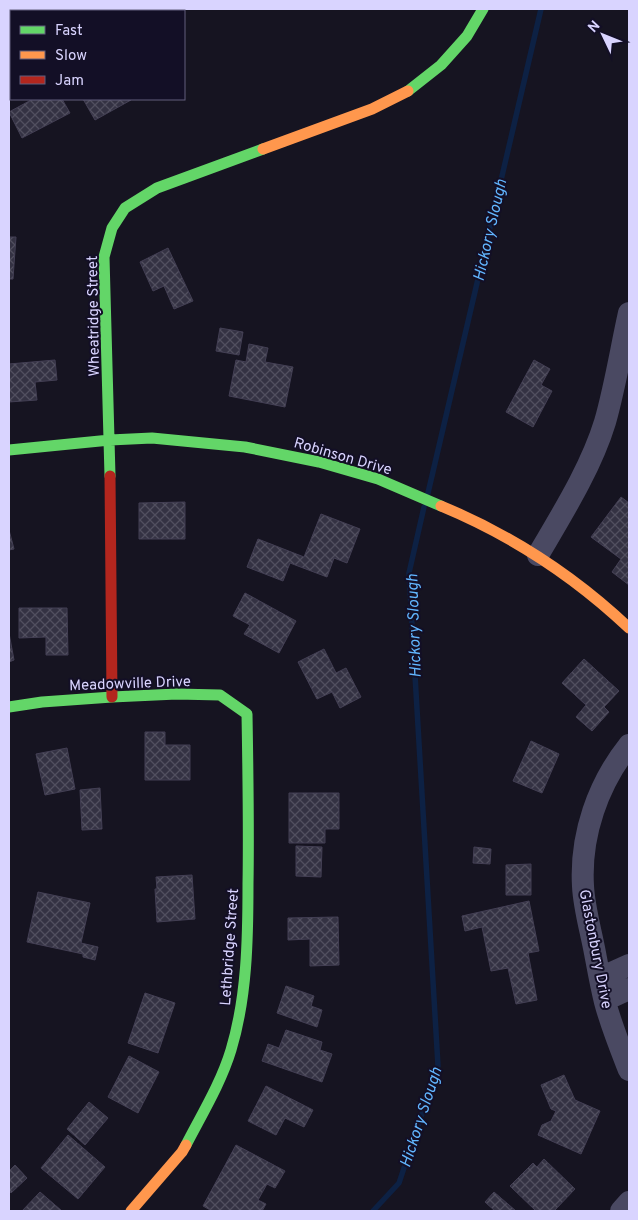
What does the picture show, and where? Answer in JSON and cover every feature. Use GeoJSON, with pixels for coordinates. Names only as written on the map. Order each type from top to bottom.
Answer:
{"type":"FeatureCollection","features":[{"type":"Feature","properties":{"kind":"street","name":"Wheatridge Street"},"geometry":{"type":"LineString","coordinates":[[112,697],[110,440],[104,257],[112,228],[125,208],[158,188],[372,109],[410,90],[441,65],[467,36],[483,9]]}},
{"type":"Feature","properties":{"kind":"street"},"geometry":{"type":"LineString","coordinates":[[538,555],[586,469],[604,423],[629,314]]}},
{"type":"Feature","properties":{"kind":"street","name":"Robinson Drive"},"geometry":{"type":"LineString","coordinates":[[9,450],[110,440],[152,438],[265,450],[319,462],[378,479],[468,517],[538,555],[609,610],[629,628]]}},
{"type":"Feature","properties":{"kind":"street","name":"Meadowville Drive"},"geometry":{"type":"LineString","coordinates":[[9,707],[42,702],[112,697],[177,694],[220,695],[247,714]]}},
{"type":"Feature","properties":{"kind":"street","name":"Lethbridge Street"},"geometry":{"type":"LineString","coordinates":[[131,1211],[182,1152],[195,1129],[212,1097],[231,1051],[240,1016],[248,926],[247,714]]}},
{"type":"Feature","properties":{"kind":"street","name":"Glastonbury Drive"},"geometry":{"type":"LineString","coordinates":[[629,745],[614,764],[598,796],[590,824],[584,857],[583,886],[605,1000],[629,1070]]}},
{"type":"Feature","properties":{"kind":"street"},"geometry":{"type":"LineString","coordinates":[[600,978],[629,965]]}},
{"type":"Feature","properties":{"kind":"street"},"geometry":{"type":"LineString","coordinates":[[605,1000],[629,989]]}},
{"type":"Feature","properties":{"kind":"street"},"geometry":{"type":"LineString","coordinates":[[621,1211],[629,1202]]}},
{"type":"Feature","properties":{"kind":"building"},"geometry":{"type":"Polygon","coordinates":[[[31,100],[63,100],[70,113],[22,138],[9,112],[31,100]]]}},
{"type":"Feature","properties":{"kind":"building"},"geometry":{"type":"Polygon","coordinates":[[[84,100],[131,100],[95,120],[84,100]]]}},
{"type":"Feature","properties":{"kind":"building"},"geometry":{"type":"Polygon","coordinates":[[[9,237],[16,237],[13,279],[9,279],[9,237]]]}},
{"type":"Feature","properties":{"kind":"building"},"geometry":{"type":"Polygon","coordinates":[[[168,248],[193,301],[174,309],[164,286],[153,291],[140,262],[168,248]]]}},
{"type":"Feature","properties":{"kind":"building"},"geometry":{"type":"Polygon","coordinates":[[[220,328],[243,332],[239,355],[216,351],[220,328]]]}},
{"type":"Feature","properties":{"kind":"building"},"geometry":{"type":"Polygon","coordinates":[[[249,344],[268,348],[265,362],[293,367],[285,407],[229,396],[236,360],[246,362],[249,344]]]}},
{"type":"Feature","properties":{"kind":"building"},"geometry":{"type":"Polygon","coordinates":[[[55,360],[57,380],[35,382],[37,400],[9,402],[9,364],[55,360]]]}},
{"type":"Feature","properties":{"kind":"building"},"geometry":{"type":"Polygon","coordinates":[[[534,360],[550,369],[541,385],[552,391],[533,427],[506,412],[534,360]]]}},
{"type":"Feature","properties":{"kind":"building"},"geometry":{"type":"Polygon","coordinates":[[[621,497],[629,503],[629,585],[612,572],[621,559],[591,537],[621,497]]]}},
{"type":"Feature","properties":{"kind":"building"},"geometry":{"type":"Polygon","coordinates":[[[185,502],[185,539],[139,539],[139,503],[185,502]]]}},
{"type":"Feature","properties":{"kind":"building"},"geometry":{"type":"Polygon","coordinates":[[[321,514],[360,529],[347,563],[334,558],[327,577],[290,563],[283,581],[247,567],[258,539],[304,557],[321,514]]]}},
{"type":"Feature","properties":{"kind":"building"},"geometry":{"type":"Polygon","coordinates":[[[9,530],[14,549],[9,550],[9,530]]]}},
{"type":"Feature","properties":{"kind":"building"},"geometry":{"type":"Polygon","coordinates":[[[245,593],[296,621],[279,653],[244,634],[250,625],[233,616],[245,593]]]}},
{"type":"Feature","properties":{"kind":"building"},"geometry":{"type":"Polygon","coordinates":[[[19,608],[67,608],[68,655],[46,655],[46,637],[19,638],[19,608]]]}},
{"type":"Feature","properties":{"kind":"building"},"geometry":{"type":"Polygon","coordinates":[[[9,633],[14,660],[9,662],[9,633]]]}},
{"type":"Feature","properties":{"kind":"building"},"geometry":{"type":"Polygon","coordinates":[[[324,649],[336,673],[346,668],[361,697],[340,708],[332,692],[317,699],[298,662],[324,649]]]}},
{"type":"Feature","properties":{"kind":"building"},"geometry":{"type":"Polygon","coordinates":[[[584,659],[619,691],[604,707],[609,712],[592,731],[576,717],[586,705],[562,683],[584,659]]]}},
{"type":"Feature","properties":{"kind":"building"},"geometry":{"type":"Polygon","coordinates":[[[145,732],[165,732],[165,745],[190,745],[190,780],[145,780],[145,732]]]}},
{"type":"Feature","properties":{"kind":"building"},"geometry":{"type":"Polygon","coordinates":[[[531,741],[559,754],[542,793],[513,781],[531,741]]]}},
{"type":"Feature","properties":{"kind":"building"},"geometry":{"type":"Polygon","coordinates":[[[67,748],[75,789],[45,795],[36,754],[67,748]]]}},
{"type":"Feature","properties":{"kind":"building"},"geometry":{"type":"Polygon","coordinates":[[[100,788],[102,829],[82,830],[80,790],[100,788]]]}},
{"type":"Feature","properties":{"kind":"building"},"geometry":{"type":"Polygon","coordinates":[[[289,793],[339,793],[339,829],[325,829],[325,843],[289,843],[289,793]]]}},
{"type":"Feature","properties":{"kind":"building"},"geometry":{"type":"Polygon","coordinates":[[[296,846],[322,847],[321,877],[296,876],[296,846]]]}},
{"type":"Feature","properties":{"kind":"building"},"geometry":{"type":"Polygon","coordinates":[[[474,847],[491,849],[490,864],[473,863],[474,847]]]}},
{"type":"Feature","properties":{"kind":"building"},"geometry":{"type":"Polygon","coordinates":[[[531,864],[531,895],[506,895],[506,865],[531,864]]]}},
{"type":"Feature","properties":{"kind":"building"},"geometry":{"type":"Polygon","coordinates":[[[192,875],[195,919],[157,922],[156,877],[192,875]]]}},
{"type":"Feature","properties":{"kind":"building"},"geometry":{"type":"Polygon","coordinates":[[[38,892],[90,903],[81,943],[98,947],[95,960],[83,957],[83,954],[27,942],[38,892]]]}},
{"type":"Feature","properties":{"kind":"building"},"geometry":{"type":"Polygon","coordinates":[[[529,901],[539,951],[528,953],[537,1000],[516,1004],[508,968],[491,971],[482,927],[465,931],[462,916],[529,901]]]}},
{"type":"Feature","properties":{"kind":"building"},"geometry":{"type":"Polygon","coordinates":[[[338,917],[339,965],[310,966],[310,939],[288,940],[288,918],[338,917]]]}},
{"type":"Feature","properties":{"kind":"building"},"geometry":{"type":"Polygon","coordinates":[[[286,986],[314,996],[311,1006],[322,1010],[317,1027],[277,1013],[286,986]]]}},
{"type":"Feature","properties":{"kind":"building"},"geometry":{"type":"Polygon","coordinates":[[[145,993],[175,1003],[158,1053],[128,1043],[145,993]]]}},
{"type":"Feature","properties":{"kind":"building"},"geometry":{"type":"Polygon","coordinates":[[[286,1030],[322,1042],[320,1050],[332,1054],[322,1082],[262,1061],[268,1044],[279,1048],[286,1030]]]}},
{"type":"Feature","properties":{"kind":"building"},"geometry":{"type":"Polygon","coordinates":[[[129,1056],[159,1072],[138,1113],[108,1097],[129,1056]]]}},
{"type":"Feature","properties":{"kind":"building"},"geometry":{"type":"Polygon","coordinates":[[[564,1075],[575,1100],[600,1111],[581,1154],[538,1135],[542,1125],[551,1121],[556,1111],[551,1109],[541,1085],[564,1075]]]}},
{"type":"Feature","properties":{"kind":"building"},"geometry":{"type":"Polygon","coordinates":[[[266,1086],[313,1110],[304,1127],[285,1118],[276,1135],[248,1121],[266,1086]]]}},
{"type":"Feature","properties":{"kind":"building"},"geometry":{"type":"Polygon","coordinates":[[[89,1102],[108,1118],[85,1145],[67,1129],[89,1102]]]}},
{"type":"Feature","properties":{"kind":"building"},"geometry":{"type":"Polygon","coordinates":[[[68,1135],[105,1167],[78,1199],[41,1168],[68,1135]]]}},
{"type":"Feature","properties":{"kind":"building"},"geometry":{"type":"Polygon","coordinates":[[[236,1145],[285,1171],[275,1188],[267,1184],[258,1200],[266,1204],[262,1211],[212,1211],[203,1206],[236,1145]]]}},
{"type":"Feature","properties":{"kind":"building"},"geometry":{"type":"Polygon","coordinates":[[[544,1159],[575,1189],[554,1211],[536,1211],[510,1186],[533,1163],[537,1167],[544,1159]]]}},
{"type":"Feature","properties":{"kind":"building"},"geometry":{"type":"Polygon","coordinates":[[[15,1165],[27,1178],[11,1193],[9,1190],[9,1171],[15,1165]]]}},
{"type":"Feature","properties":{"kind":"building"},"geometry":{"type":"Polygon","coordinates":[[[40,1192],[62,1211],[22,1211],[40,1192]]]}},
{"type":"Feature","properties":{"kind":"building"},"geometry":{"type":"Polygon","coordinates":[[[494,1192],[516,1211],[495,1211],[485,1202],[494,1192]]]}},
{"type":"Feature","properties":{"kind":"waterway","name":"Hickory Slough"},"geometry":{"type":"LineString","coordinates":[[428,493],[541,9]]}},
{"type":"Feature","properties":{"kind":"waterway","name":"Hickory Slough"},"geometry":{"type":"LineString","coordinates":[[373,1211],[399,1183],[438,1066],[409,573],[424,507]]}},
{"type":"Feature","properties":{"kind":"traffic: fast"},"geometry":{"type":"LineString","coordinates":[[408,91],[441,65],[467,36],[483,9]]}},
{"type":"Feature","properties":{"kind":"traffic: fast"},"geometry":{"type":"LineString","coordinates":[[110,476],[104,257],[112,228],[125,208],[157,188],[263,149]]}},
{"type":"Feature","properties":{"kind":"traffic: fast"},"geometry":{"type":"LineString","coordinates":[[9,450],[110,440],[152,438],[245,447],[319,462],[378,479],[441,506]]}},
{"type":"Feature","properties":{"kind":"traffic: fast"},"geometry":{"type":"LineString","coordinates":[[9,707],[42,702],[112,697],[177,694],[220,695],[247,714],[248,905],[246,968],[236,1030],[227,1062],[211,1098],[186,1145]]}},
{"type":"Feature","properties":{"kind":"traffic: slow"},"geometry":{"type":"LineString","coordinates":[[263,149],[372,109],[408,91]]}},
{"type":"Feature","properties":{"kind":"traffic: slow"},"geometry":{"type":"LineString","coordinates":[[441,506],[467,517],[541,558],[586,591],[629,628]]}},
{"type":"Feature","properties":{"kind":"traffic: slow"},"geometry":{"type":"LineString","coordinates":[[131,1211],[186,1145]]}},
{"type":"Feature","properties":{"kind":"traffic: jam"},"geometry":{"type":"LineString","coordinates":[[110,476],[112,697]]}}]}
